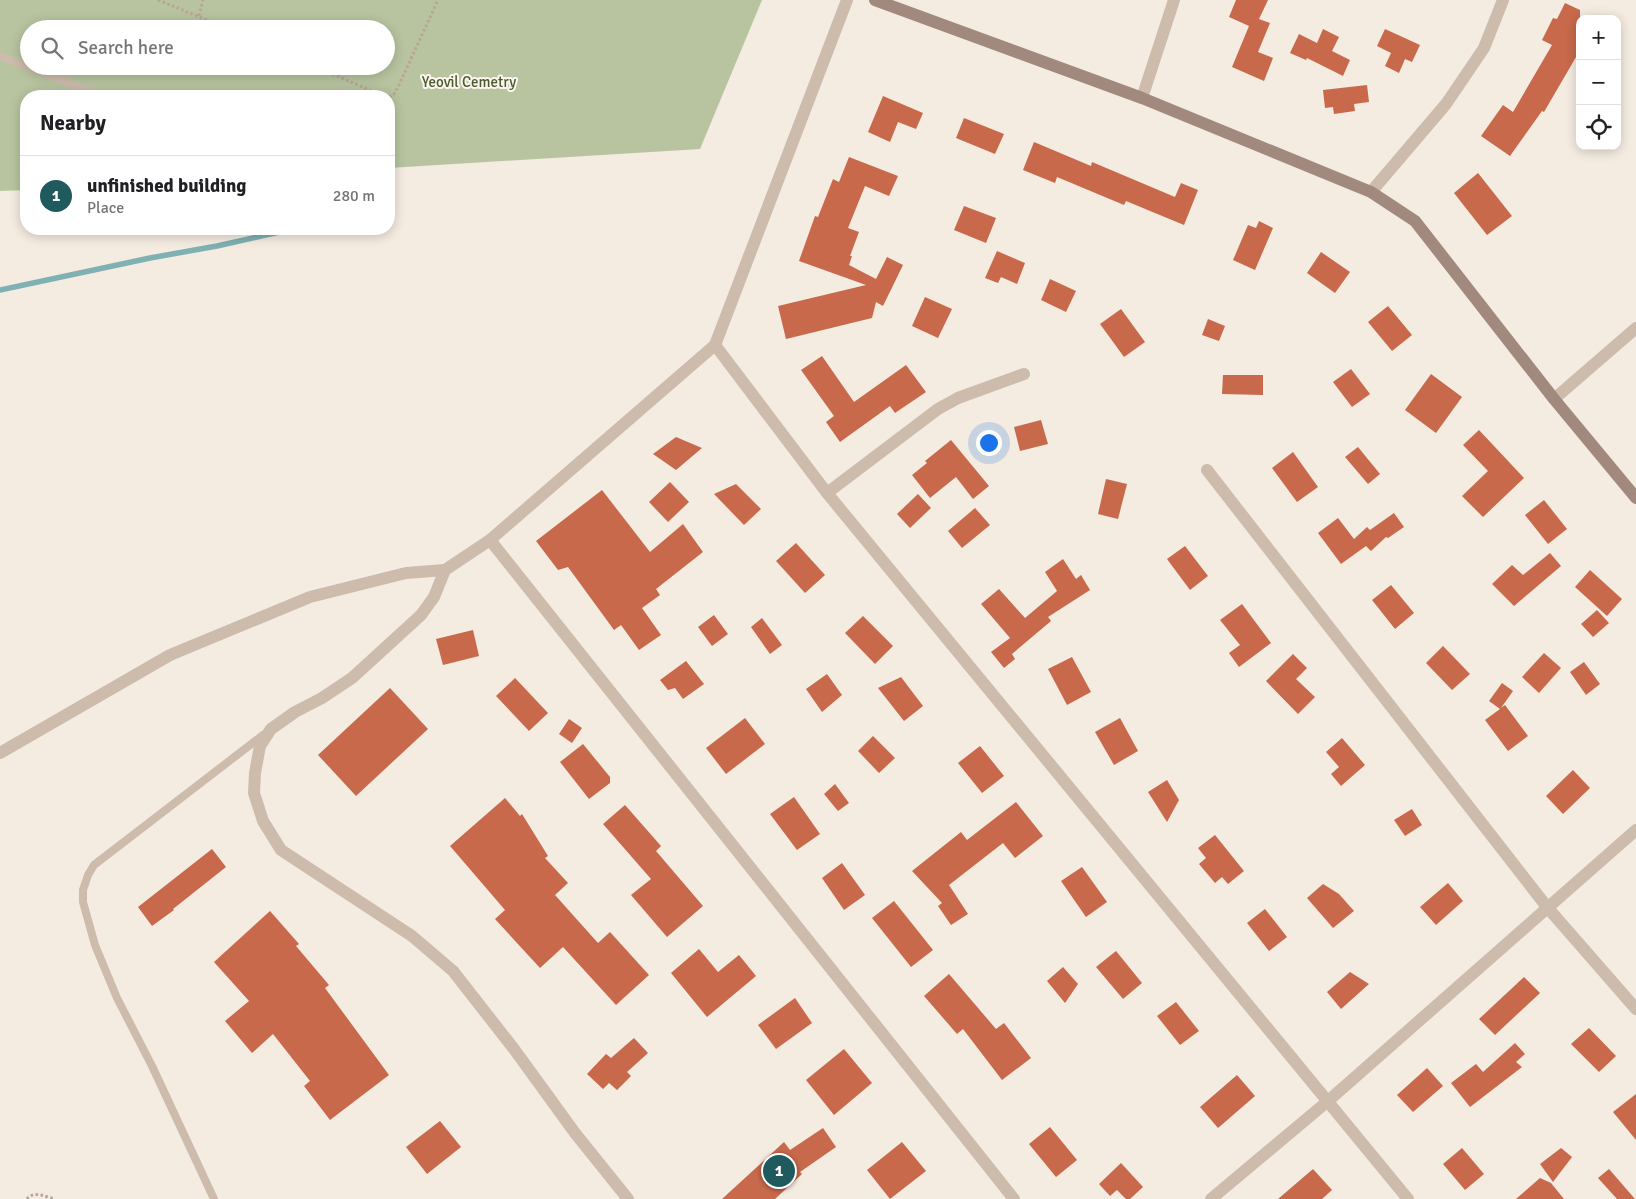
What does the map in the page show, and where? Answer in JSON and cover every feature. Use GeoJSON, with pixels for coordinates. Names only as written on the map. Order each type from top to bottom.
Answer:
{"type":"FeatureCollection","features":[{"type":"Feature","properties":{"kind":"street"},"geometry":{"type":"LineString","coordinates":[[0,753],[170,655],[302,600],[406,573],[445,570],[490,540],[715,344],[847,0]]}},
{"type":"Feature","properties":{"kind":"street"},"geometry":{"type":"LineString","coordinates":[[875,0],[1142,98],[1371,192],[1415,221],[1554,399],[1636,498]]}},
{"type":"Feature","properties":{"kind":"street"},"geometry":{"type":"LineString","coordinates":[[1142,98],[1174,0]]}},
{"type":"Feature","properties":{"kind":"street"},"geometry":{"type":"LineString","coordinates":[[1371,192],[1446,104],[1484,48],[1503,0]]}},
{"type":"Feature","properties":{"kind":"street"},"geometry":{"type":"LineString","coordinates":[[1554,399],[1636,328]]}},
{"type":"Feature","properties":{"kind":"street"},"geometry":{"type":"LineString","coordinates":[[715,344],[827,493],[1408,1199]]}},
{"type":"Feature","properties":{"kind":"street"},"geometry":{"type":"LineString","coordinates":[[827,493],[938,409],[958,398],[1024,374]]}},
{"type":"Feature","properties":{"kind":"street"},"geometry":{"type":"LineString","coordinates":[[1207,470],[1547,907],[1636,1010]]}},
{"type":"Feature","properties":{"kind":"street"},"geometry":{"type":"LineString","coordinates":[[490,540],[1014,1199]]}},
{"type":"Feature","properties":{"kind":"street"},"geometry":{"type":"LineString","coordinates":[[445,570],[434,597],[406,631],[352,678],[322,698],[294,712],[271,729],[260,746],[254,793],[263,820],[281,850],[412,936],[453,971],[514,1049],[575,1133],[628,1199]]}},
{"type":"Feature","properties":{"kind":"street"},"geometry":{"type":"LineString","coordinates":[[1211,1199],[1328,1101],[1636,830]]}},
{"type":"Feature","properties":{"kind":"lane"},"geometry":{"type":"LineString","coordinates":[[0,56],[20,64]]}},
{"type":"Feature","properties":{"kind":"lane"},"geometry":{"type":"LineString","coordinates":[[49,75],[88,90]]}},
{"type":"Feature","properties":{"kind":"lane"},"geometry":{"type":"LineString","coordinates":[[214,1199],[152,1066],[113,990],[95,945],[83,902],[82,890],[94,865],[271,729]]}},
{"type":"Feature","properties":{"kind":"path"},"geometry":{"type":"LineString","coordinates":[[158,0],[208,20]]}},
{"type":"Feature","properties":{"kind":"path"},"geometry":{"type":"LineString","coordinates":[[199,16],[203,0]]}},
{"type":"Feature","properties":{"kind":"path"},"geometry":{"type":"LineString","coordinates":[[395,92],[438,0]]}},
{"type":"Feature","properties":{"kind":"path"},"geometry":{"type":"LineString","coordinates":[[335,75],[370,90]]}},
{"type":"Feature","properties":{"kind":"path"},"geometry":{"type":"LineString","coordinates":[[27,1199],[30,1195],[35,1194],[55,1199]]}},
{"type":"Feature","properties":{"kind":"green space","name":"Yeovil Cemetry"},"geometry":{"type":"Polygon","coordinates":[[[0,0],[762,0],[700,149],[395,168],[395,90],[20,90],[20,190],[0,191],[0,0]]]}},
{"type":"Feature","properties":{"kind":"building"},"geometry":{"type":"Polygon","coordinates":[[[1236,0],[1268,0],[1259,19],[1270,23],[1258,52],[1273,58],[1264,81],[1232,67],[1249,26],[1229,17],[1236,0]]]}},
{"type":"Feature","properties":{"kind":"building"},"geometry":{"type":"Polygon","coordinates":[[[1565,3],[1580,10],[1580,15],[1576,15],[1576,57],[1544,112],[1542,111],[1510,156],[1481,136],[1503,105],[1513,112],[1552,45],[1542,40],[1553,18],[1557,19],[1565,3]]]}},
{"type":"Feature","properties":{"kind":"building"},"geometry":{"type":"Polygon","coordinates":[[[1323,29],[1339,37],[1332,51],[1350,60],[1343,76],[1307,58],[1306,60],[1290,53],[1299,34],[1317,43],[1323,29]]]}},
{"type":"Feature","properties":{"kind":"building"},"geometry":{"type":"Polygon","coordinates":[[[1385,29],[1420,45],[1412,62],[1405,59],[1399,73],[1385,66],[1391,53],[1377,46],[1385,29]]]}},
{"type":"Feature","properties":{"kind":"building"},"geometry":{"type":"Polygon","coordinates":[[[1367,85],[1369,102],[1354,104],[1355,111],[1334,114],[1333,107],[1325,108],[1323,90],[1367,85]]]}},
{"type":"Feature","properties":{"kind":"building"},"geometry":{"type":"Polygon","coordinates":[[[883,96],[923,113],[916,129],[898,122],[890,142],[868,132],[883,96]]]}},
{"type":"Feature","properties":{"kind":"building"},"geometry":{"type":"Polygon","coordinates":[[[964,118],[1004,134],[995,154],[956,138],[964,118]]]}},
{"type":"Feature","properties":{"kind":"building"},"geometry":{"type":"Polygon","coordinates":[[[1034,142],[1091,166],[1092,162],[1175,197],[1181,183],[1198,190],[1184,225],[1126,201],[1124,205],[1057,177],[1055,183],[1023,170],[1034,142]]]}},
{"type":"Feature","properties":{"kind":"building"},"geometry":{"type":"Polygon","coordinates":[[[849,157],[898,176],[889,196],[865,186],[848,228],[859,232],[850,256],[852,256],[849,265],[876,279],[887,257],[903,265],[883,306],[876,302],[872,318],[786,339],[778,306],[866,285],[799,261],[815,216],[818,217],[833,179],[839,182],[849,157]]]}},
{"type":"Feature","properties":{"kind":"building"},"geometry":{"type":"Polygon","coordinates":[[[1478,173],[1512,216],[1487,235],[1454,193],[1478,173]]]}},
{"type":"Feature","properties":{"kind":"building"},"geometry":{"type":"Polygon","coordinates":[[[964,206],[996,218],[986,243],[954,230],[964,206]]]}},
{"type":"Feature","properties":{"kind":"building"},"geometry":{"type":"Polygon","coordinates":[[[1259,221],[1273,228],[1255,270],[1233,260],[1248,225],[1256,228],[1259,221]]]}},
{"type":"Feature","properties":{"kind":"building"},"geometry":{"type":"Polygon","coordinates":[[[997,251],[1025,263],[1017,284],[1001,277],[998,283],[985,278],[997,251]]]}},
{"type":"Feature","properties":{"kind":"building"},"geometry":{"type":"Polygon","coordinates":[[[1321,252],[1350,272],[1335,293],[1307,273],[1321,252]]]}},
{"type":"Feature","properties":{"kind":"building"},"geometry":{"type":"Polygon","coordinates":[[[1050,279],[1076,291],[1066,312],[1041,300],[1050,279]]]}},
{"type":"Feature","properties":{"kind":"building"},"geometry":{"type":"Polygon","coordinates":[[[925,297],[952,309],[938,338],[912,326],[925,297]]]}},
{"type":"Feature","properties":{"kind":"building"},"geometry":{"type":"Polygon","coordinates":[[[1388,306],[1412,335],[1392,351],[1368,322],[1388,306]]]}},
{"type":"Feature","properties":{"kind":"building"},"geometry":{"type":"Polygon","coordinates":[[[1121,309],[1145,342],[1124,357],[1100,324],[1121,309]]]}},
{"type":"Feature","properties":{"kind":"building"},"geometry":{"type":"Polygon","coordinates":[[[1208,319],[1225,326],[1219,341],[1202,335],[1208,319]]]}},
{"type":"Feature","properties":{"kind":"building"},"geometry":{"type":"Polygon","coordinates":[[[822,356],[854,402],[906,365],[926,392],[895,413],[890,406],[840,442],[826,422],[834,416],[801,370],[822,356]]]}},
{"type":"Feature","properties":{"kind":"building"},"geometry":{"type":"Polygon","coordinates":[[[1351,369],[1370,394],[1352,407],[1333,382],[1351,369]]]}},
{"type":"Feature","properties":{"kind":"building"},"geometry":{"type":"Polygon","coordinates":[[[1431,374],[1462,397],[1436,433],[1405,410],[1431,374]]]}},
{"type":"Feature","properties":{"kind":"building"},"geometry":{"type":"Polygon","coordinates":[[[1223,375],[1263,375],[1263,395],[1222,394],[1223,375]]]}},
{"type":"Feature","properties":{"kind":"building"},"geometry":{"type":"Polygon","coordinates":[[[1041,420],[1048,444],[1020,451],[1014,427],[1041,420]]]}},
{"type":"Feature","properties":{"kind":"building"},"geometry":{"type":"Polygon","coordinates":[[[1479,430],[1524,478],[1483,517],[1462,496],[1488,471],[1463,445],[1479,430]]]}},
{"type":"Feature","properties":{"kind":"building"},"geometry":{"type":"Polygon","coordinates":[[[676,437],[702,448],[676,470],[653,454],[676,437]]]}},
{"type":"Feature","properties":{"kind":"building"},"geometry":{"type":"Polygon","coordinates":[[[951,440],[989,486],[973,499],[956,477],[930,498],[912,475],[927,463],[925,461],[951,440]]]}},
{"type":"Feature","properties":{"kind":"building"},"geometry":{"type":"Polygon","coordinates":[[[1358,447],[1380,474],[1368,484],[1345,457],[1358,447]]]}},
{"type":"Feature","properties":{"kind":"building"},"geometry":{"type":"Polygon","coordinates":[[[1293,452],[1318,487],[1297,502],[1272,468],[1293,452]]]}},
{"type":"Feature","properties":{"kind":"building"},"geometry":{"type":"Polygon","coordinates":[[[1106,479],[1127,484],[1118,519],[1098,514],[1106,479]]]}},
{"type":"Feature","properties":{"kind":"building"},"geometry":{"type":"Polygon","coordinates":[[[670,482],[689,502],[668,522],[649,502],[670,482]]]}},
{"type":"Feature","properties":{"kind":"building"},"geometry":{"type":"Polygon","coordinates":[[[736,484],[761,509],[744,525],[714,494],[736,484]]]}},
{"type":"Feature","properties":{"kind":"building"},"geometry":{"type":"Polygon","coordinates":[[[602,490],[650,552],[683,524],[703,552],[656,589],[660,595],[642,608],[661,635],[639,650],[621,625],[614,630],[568,567],[558,570],[536,541],[602,490]]]}},
{"type":"Feature","properties":{"kind":"building"},"geometry":{"type":"Polygon","coordinates":[[[918,494],[931,508],[910,528],[897,514],[918,494]]]}},
{"type":"Feature","properties":{"kind":"building"},"geometry":{"type":"Polygon","coordinates":[[[1544,500],[1567,529],[1548,544],[1525,515],[1544,500]]]}},
{"type":"Feature","properties":{"kind":"building"},"geometry":{"type":"Polygon","coordinates":[[[975,508],[990,525],[962,548],[948,531],[975,508]]]}},
{"type":"Feature","properties":{"kind":"building"},"geometry":{"type":"Polygon","coordinates":[[[1394,513],[1404,527],[1388,538],[1386,537],[1371,551],[1366,546],[1341,564],[1318,533],[1338,518],[1354,539],[1367,527],[1370,530],[1394,513]]]}},
{"type":"Feature","properties":{"kind":"building"},"geometry":{"type":"Polygon","coordinates":[[[796,543],[825,575],[805,593],[776,561],[796,543]]]}},
{"type":"Feature","properties":{"kind":"building"},"geometry":{"type":"Polygon","coordinates":[[[1185,546],[1208,576],[1190,590],[1167,559],[1185,546]]]}},
{"type":"Feature","properties":{"kind":"building"},"geometry":{"type":"Polygon","coordinates":[[[1550,553],[1561,566],[1514,606],[1492,584],[1512,565],[1523,575],[1550,553]]]}},
{"type":"Feature","properties":{"kind":"building"},"geometry":{"type":"Polygon","coordinates":[[[1063,559],[1076,579],[1081,575],[1090,590],[1048,617],[1051,621],[1012,654],[1015,659],[1004,668],[991,652],[1010,638],[981,604],[999,589],[1025,618],[1057,591],[1045,572],[1063,559]]]}},
{"type":"Feature","properties":{"kind":"building"},"geometry":{"type":"Polygon","coordinates":[[[1590,570],[1622,599],[1607,616],[1575,587],[1590,570]]]}},
{"type":"Feature","properties":{"kind":"building"},"geometry":{"type":"Polygon","coordinates":[[[1391,585],[1414,613],[1395,629],[1372,600],[1391,585]]]}},
{"type":"Feature","properties":{"kind":"building"},"geometry":{"type":"Polygon","coordinates":[[[1242,604],[1271,643],[1239,667],[1229,653],[1240,645],[1220,620],[1242,604]]]}},
{"type":"Feature","properties":{"kind":"building"},"geometry":{"type":"Polygon","coordinates":[[[1597,610],[1609,623],[1593,637],[1581,624],[1597,610]]]}},
{"type":"Feature","properties":{"kind":"building"},"geometry":{"type":"Polygon","coordinates":[[[714,615],[728,634],[712,646],[698,627],[714,615]]]}},
{"type":"Feature","properties":{"kind":"building"},"geometry":{"type":"Polygon","coordinates":[[[863,616],[893,646],[875,664],[845,633],[863,616]]]}},
{"type":"Feature","properties":{"kind":"building"},"geometry":{"type":"Polygon","coordinates":[[[762,618],[782,645],[770,654],[751,627],[762,618]]]}},
{"type":"Feature","properties":{"kind":"building"},"geometry":{"type":"Polygon","coordinates":[[[473,630],[479,656],[443,665],[436,639],[473,630]]]}},
{"type":"Feature","properties":{"kind":"building"},"geometry":{"type":"Polygon","coordinates":[[[1443,646],[1470,674],[1452,690],[1426,663],[1443,646]]]}},
{"type":"Feature","properties":{"kind":"building"},"geometry":{"type":"Polygon","coordinates":[[[1544,653],[1561,668],[1539,693],[1522,677],[1544,653]]]}},
{"type":"Feature","properties":{"kind":"building"},"geometry":{"type":"Polygon","coordinates":[[[1293,654],[1307,668],[1296,679],[1315,697],[1298,714],[1266,681],[1293,654]]]}},
{"type":"Feature","properties":{"kind":"building"},"geometry":{"type":"Polygon","coordinates":[[[1072,657],[1091,692],[1067,705],[1048,669],[1072,657]]]}},
{"type":"Feature","properties":{"kind":"building"},"geometry":{"type":"Polygon","coordinates":[[[686,661],[704,684],[683,699],[675,688],[668,690],[660,680],[686,661]]]}},
{"type":"Feature","properties":{"kind":"building"},"geometry":{"type":"Polygon","coordinates":[[[1584,662],[1600,684],[1586,695],[1570,672],[1584,662]]]}},
{"type":"Feature","properties":{"kind":"building"},"geometry":{"type":"Polygon","coordinates":[[[827,674],[842,695],[822,712],[806,689],[827,674]]]}},
{"type":"Feature","properties":{"kind":"building"},"geometry":{"type":"Polygon","coordinates":[[[901,677],[923,706],[904,721],[878,688],[901,677]]]}},
{"type":"Feature","properties":{"kind":"building"},"geometry":{"type":"Polygon","coordinates":[[[515,678],[548,713],[529,731],[496,696],[515,678]]]}},
{"type":"Feature","properties":{"kind":"building"},"geometry":{"type":"Polygon","coordinates":[[[1502,683],[1513,691],[1501,708],[1505,705],[1528,736],[1508,751],[1485,720],[1500,709],[1489,701],[1502,683]]]}},
{"type":"Feature","properties":{"kind":"building"},"geometry":{"type":"Polygon","coordinates":[[[390,688],[428,729],[356,796],[318,755],[390,688]]]}},
{"type":"Feature","properties":{"kind":"building"},"geometry":{"type":"Polygon","coordinates":[[[745,718],[765,744],[726,774],[706,748],[745,718]]]}},
{"type":"Feature","properties":{"kind":"building"},"geometry":{"type":"Polygon","coordinates":[[[1120,718],[1138,751],[1114,765],[1095,732],[1120,718]]]}},
{"type":"Feature","properties":{"kind":"building"},"geometry":{"type":"Polygon","coordinates":[[[569,719],[582,728],[572,743],[559,734],[569,719]]]}},
{"type":"Feature","properties":{"kind":"building"},"geometry":{"type":"Polygon","coordinates":[[[873,736],[895,758],[879,773],[858,751],[873,736]]]}},
{"type":"Feature","properties":{"kind":"building"},"geometry":{"type":"Polygon","coordinates":[[[1342,738],[1365,765],[1341,786],[1331,774],[1339,767],[1326,752],[1342,738]]]}},
{"type":"Feature","properties":{"kind":"building"},"geometry":{"type":"Polygon","coordinates":[[[583,744],[610,777],[610,783],[589,799],[560,762],[583,744]]]}},
{"type":"Feature","properties":{"kind":"building"},"geometry":{"type":"Polygon","coordinates":[[[980,746],[1004,776],[982,793],[958,763],[980,746]]]}},
{"type":"Feature","properties":{"kind":"building"},"geometry":{"type":"Polygon","coordinates":[[[1573,770],[1590,788],[1563,814],[1546,796],[1573,770]]]}},
{"type":"Feature","properties":{"kind":"building"},"geometry":{"type":"Polygon","coordinates":[[[1167,780],[1179,800],[1167,822],[1148,792],[1167,780]]]}},
{"type":"Feature","properties":{"kind":"building"},"geometry":{"type":"Polygon","coordinates":[[[835,784],[849,803],[838,811],[824,794],[835,784]]]}},
{"type":"Feature","properties":{"kind":"building"},"geometry":{"type":"Polygon","coordinates":[[[794,797],[820,834],[797,850],[770,814],[794,797]]]}},
{"type":"Feature","properties":{"kind":"building"},"geometry":{"type":"Polygon","coordinates":[[[505,798],[520,816],[522,814],[548,856],[545,858],[568,883],[555,895],[598,943],[610,932],[649,975],[616,1005],[563,947],[540,968],[495,919],[505,910],[450,846],[505,798]]]}},
{"type":"Feature","properties":{"kind":"building"},"geometry":{"type":"Polygon","coordinates":[[[1016,802],[1043,836],[1015,858],[1003,843],[949,885],[968,914],[951,925],[938,906],[942,903],[912,871],[961,832],[967,840],[1016,802]]]}},
{"type":"Feature","properties":{"kind":"building"},"geometry":{"type":"Polygon","coordinates":[[[625,805],[661,846],[656,851],[703,906],[667,937],[631,895],[651,879],[603,824],[625,805]]]}},
{"type":"Feature","properties":{"kind":"building"},"geometry":{"type":"Polygon","coordinates":[[[1412,809],[1422,825],[1405,836],[1394,820],[1412,809]]]}},
{"type":"Feature","properties":{"kind":"building"},"geometry":{"type":"Polygon","coordinates":[[[1215,835],[1244,871],[1228,884],[1222,877],[1215,883],[1199,864],[1206,858],[1198,848],[1215,835]]]}},
{"type":"Feature","properties":{"kind":"building"},"geometry":{"type":"Polygon","coordinates":[[[212,849],[226,867],[152,926],[138,907],[212,849]]]}},
{"type":"Feature","properties":{"kind":"building"},"geometry":{"type":"Polygon","coordinates":[[[842,863],[865,895],[844,910],[822,878],[842,863]]]}},
{"type":"Feature","properties":{"kind":"building"},"geometry":{"type":"Polygon","coordinates":[[[1082,867],[1107,902],[1086,917],[1061,881],[1082,867]]]}},
{"type":"Feature","properties":{"kind":"building"},"geometry":{"type":"Polygon","coordinates":[[[1448,883],[1463,901],[1436,925],[1420,907],[1448,883]]]}},
{"type":"Feature","properties":{"kind":"building"},"geometry":{"type":"Polygon","coordinates":[[[1323,884],[1339,894],[1354,911],[1333,928],[1307,898],[1323,884]]]}},
{"type":"Feature","properties":{"kind":"building"},"geometry":{"type":"Polygon","coordinates":[[[894,901],[933,950],[911,967],[872,918],[894,901]]]}},
{"type":"Feature","properties":{"kind":"building"},"geometry":{"type":"Polygon","coordinates":[[[1265,909],[1287,937],[1269,951],[1247,923],[1265,909]]]}},
{"type":"Feature","properties":{"kind":"building"},"geometry":{"type":"Polygon","coordinates":[[[270,911],[299,944],[296,946],[329,985],[325,988],[389,1075],[330,1120],[304,1086],[310,1081],[273,1034],[252,1053],[225,1021],[249,1001],[214,962],[270,911]]]}},
{"type":"Feature","properties":{"kind":"building"},"geometry":{"type":"Polygon","coordinates":[[[699,949],[718,972],[739,955],[756,976],[707,1017],[671,973],[699,949]]]}},
{"type":"Feature","properties":{"kind":"building"},"geometry":{"type":"Polygon","coordinates":[[[1116,951],[1142,983],[1123,999],[1096,967],[1116,951]]]}},
{"type":"Feature","properties":{"kind":"building"},"geometry":{"type":"Polygon","coordinates":[[[1063,967],[1078,984],[1065,1003],[1047,981],[1063,967]]]}},
{"type":"Feature","properties":{"kind":"building"},"geometry":{"type":"Polygon","coordinates":[[[1350,972],[1369,984],[1341,1009],[1327,992],[1350,972]]]}},
{"type":"Feature","properties":{"kind":"building"},"geometry":{"type":"Polygon","coordinates":[[[949,974],[996,1029],[1004,1023],[1031,1058],[1002,1080],[963,1029],[957,1034],[924,996],[949,974]]]}},
{"type":"Feature","properties":{"kind":"building"},"geometry":{"type":"Polygon","coordinates":[[[1524,977],[1540,993],[1495,1035],[1479,1019],[1524,977]]]}},
{"type":"Feature","properties":{"kind":"building"},"geometry":{"type":"Polygon","coordinates":[[[795,998],[812,1023],[776,1049],[758,1025],[795,998]]]}},
{"type":"Feature","properties":{"kind":"building"},"geometry":{"type":"Polygon","coordinates":[[[1176,1002],[1199,1031],[1180,1045],[1157,1016],[1176,1002]]]}},
{"type":"Feature","properties":{"kind":"building"},"geometry":{"type":"Polygon","coordinates":[[[1589,1028],[1616,1056],[1599,1072],[1571,1044],[1589,1028]]]}},
{"type":"Feature","properties":{"kind":"building"},"geometry":{"type":"Polygon","coordinates":[[[634,1038],[648,1053],[627,1072],[631,1076],[617,1090],[609,1083],[603,1089],[587,1074],[606,1054],[611,1058],[634,1038]]]}},
{"type":"Feature","properties":{"kind":"building"},"geometry":{"type":"Polygon","coordinates":[[[1515,1043],[1525,1054],[1516,1062],[1522,1067],[1470,1107],[1451,1083],[1476,1064],[1483,1072],[1515,1043]]]}},
{"type":"Feature","properties":{"kind":"building"},"geometry":{"type":"Polygon","coordinates":[[[844,1049],[872,1083],[834,1115],[806,1080],[844,1049]]]}},
{"type":"Feature","properties":{"kind":"building"},"geometry":{"type":"Polygon","coordinates":[[[1427,1068],[1443,1086],[1413,1112],[1397,1095],[1427,1068]]]}},
{"type":"Feature","properties":{"kind":"building"},"geometry":{"type":"Polygon","coordinates":[[[1237,1075],[1255,1096],[1218,1128],[1200,1107],[1237,1075]]]}},
{"type":"Feature","properties":{"kind":"building"},"geometry":{"type":"Polygon","coordinates":[[[1636,1094],[1636,1140],[1613,1112],[1636,1094]]]}},
{"type":"Feature","properties":{"kind":"building"},"geometry":{"type":"Polygon","coordinates":[[[440,1121],[461,1147],[427,1174],[406,1147],[440,1121]]]}},
{"type":"Feature","properties":{"kind":"building"},"geometry":{"type":"Polygon","coordinates":[[[1050,1127],[1077,1160],[1056,1177],[1029,1144],[1050,1127]]]}},
{"type":"Feature","properties":{"kind":"building"},"geometry":{"type":"Polygon","coordinates":[[[823,1128],[836,1147],[800,1172],[802,1174],[775,1199],[722,1199],[784,1142],[790,1150],[823,1128]]]}},
{"type":"Feature","properties":{"kind":"building"},"geometry":{"type":"Polygon","coordinates":[[[902,1142],[926,1171],[890,1199],[867,1170],[902,1142]]]}},
{"type":"Feature","properties":{"kind":"building"},"geometry":{"type":"Polygon","coordinates":[[[1462,1148],[1484,1174],[1465,1190],[1443,1164],[1462,1148]]]}},
{"type":"Feature","properties":{"kind":"building"},"geometry":{"type":"Polygon","coordinates":[[[1561,1148],[1572,1157],[1553,1182],[1540,1164],[1561,1148]]]}},
{"type":"Feature","properties":{"kind":"building"},"geometry":{"type":"Polygon","coordinates":[[[1121,1163],[1143,1187],[1130,1199],[1126,1199],[1117,1190],[1110,1196],[1099,1184],[1121,1163]]]}},
{"type":"Feature","properties":{"kind":"building"},"geometry":{"type":"Polygon","coordinates":[[[1313,1169],[1332,1190],[1322,1199],[1278,1199],[1313,1169]]]}},
{"type":"Feature","properties":{"kind":"building"},"geometry":{"type":"Polygon","coordinates":[[[1609,1169],[1635,1199],[1617,1199],[1598,1178],[1609,1169]]]}},
{"type":"Feature","properties":{"kind":"building"},"geometry":{"type":"Polygon","coordinates":[[[1540,1178],[1551,1183],[1564,1199],[1516,1199],[1540,1178]]]}},
{"type":"Feature","properties":{"kind":"waterway"},"geometry":{"type":"LineString","coordinates":[[0,290],[266,235]]}},
{"type":"Feature","properties":{"kind":"place","name":"unfinished building"},"geometry":{"type":"Point","coordinates":[779,1171]}}]}
